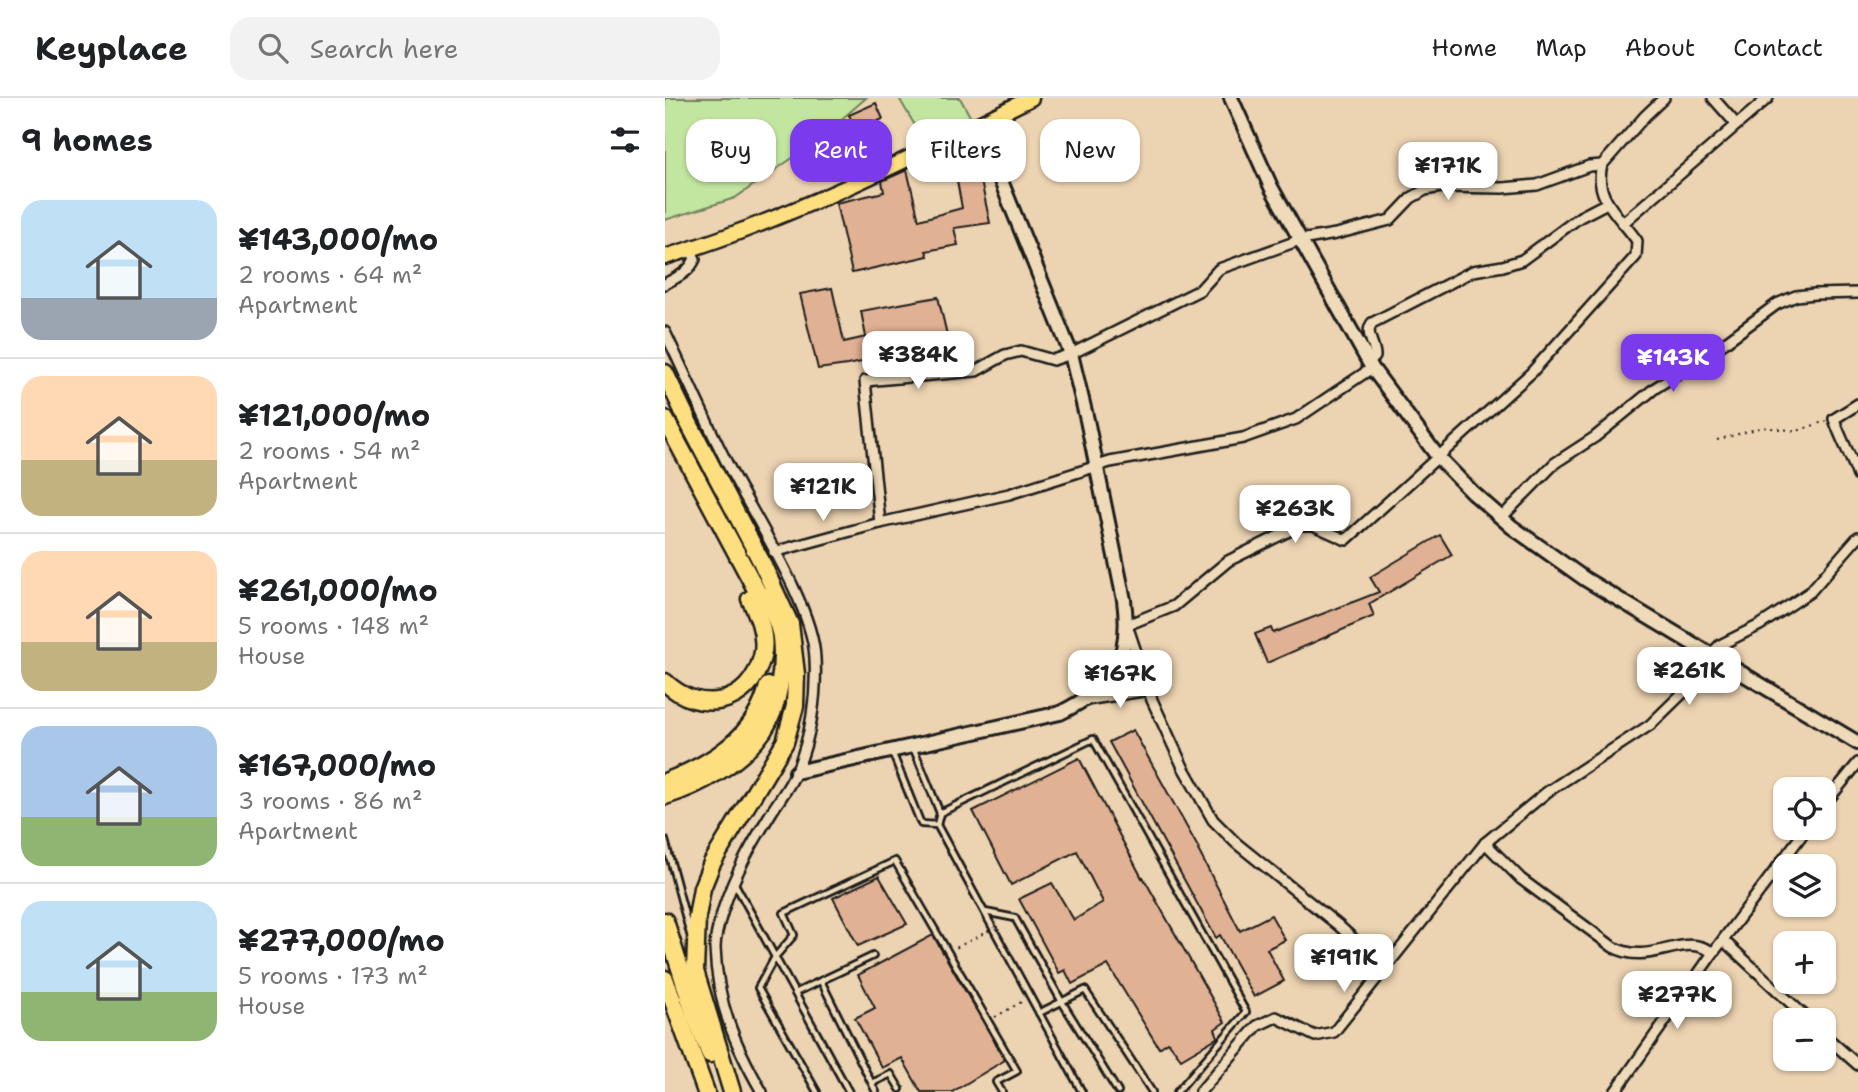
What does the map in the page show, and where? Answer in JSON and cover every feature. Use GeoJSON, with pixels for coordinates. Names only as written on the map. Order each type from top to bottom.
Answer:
{"type":"FeatureCollection","features":[{"type":"Feature","properties":{"kind":"highway"},"geometry":{"type":"LineString","coordinates":[[665,373],[762,584],[781,635],[781,674],[775,703],[764,730],[744,752],[714,773],[685,789],[666,789]]}},
{"type":"Feature","properties":{"kind":"highway"},"geometry":{"type":"LineString","coordinates":[[683,412],[761,561],[790,624],[796,674],[795,706],[785,742],[712,863],[702,888],[694,949],[695,971],[732,1092]]}},
{"type":"Feature","properties":{"kind":"highway"},"geometry":{"type":"LineString","coordinates":[[665,419],[760,597],[773,636],[773,666],[764,702],[753,724],[731,747],[666,789]]}},
{"type":"Feature","properties":{"kind":"highway"},"geometry":{"type":"LineString","coordinates":[[665,419],[756,610],[764,638],[762,657],[753,678],[735,697],[713,702],[695,702],[676,693],[665,682]]}},
{"type":"Feature","properties":{"kind":"highway"},"geometry":{"type":"LineString","coordinates":[[665,920],[695,1016],[726,1092]]}},
{"type":"Feature","properties":{"kind":"highway"},"geometry":{"type":"LineString","coordinates":[[665,979],[706,1092]]}},
{"type":"Feature","properties":{"kind":"main road"},"geometry":{"type":"LineString","coordinates":[[988,119],[1031,98]]}},
{"type":"Feature","properties":{"kind":"main road"},"geometry":{"type":"LineString","coordinates":[[665,257],[691,250],[838,190],[906,158]]}},
{"type":"Feature","properties":{"kind":"street"},"geometry":{"type":"LineString","coordinates":[[1231,98],[1271,187],[1370,365],[1438,457],[1472,492],[1500,518],[1585,579],[1858,743]]}},
{"type":"Feature","properties":{"kind":"street"},"geometry":{"type":"LineString","coordinates":[[1127,625],[1174,606],[1228,561],[1301,525],[1313,525],[1346,540],[1531,373],[1636,256],[1637,241],[1607,203],[1599,182],[1602,165],[1644,116],[1664,98]]}},
{"type":"Feature","properties":{"kind":"street"},"geometry":{"type":"LineString","coordinates":[[1713,98],[1736,124]]}},
{"type":"Feature","properties":{"kind":"street"},"geometry":{"type":"LineString","coordinates":[[1623,223],[1768,98]]}},
{"type":"Feature","properties":{"kind":"street"},"geometry":{"type":"LineString","coordinates":[[880,523],[865,381],[976,371],[1005,355],[1021,351],[1053,359],[1070,354],[1200,290],[1219,268],[1300,240],[1390,220],[1411,198],[1425,190],[1441,187],[1503,188],[1537,185],[1590,166],[1602,165]]}},
{"type":"Feature","properties":{"kind":"street"},"geometry":{"type":"LineString","coordinates":[[1001,182],[1070,354],[1096,466],[1127,625],[1149,690],[1183,766],[1213,820],[1236,843],[1338,925],[1384,967]]}},
{"type":"Feature","properties":{"kind":"street"},"geometry":{"type":"LineString","coordinates":[[774,552],[880,523],[1009,494],[1110,461],[1243,438],[1277,427],[1305,413],[1370,365],[1376,351],[1369,332],[1372,323],[1473,271],[1522,260],[1580,217],[1607,203]]}},
{"type":"Feature","properties":{"kind":"street"},"geometry":{"type":"LineString","coordinates":[[665,284],[691,268],[695,259],[691,250]]}},
{"type":"Feature","properties":{"kind":"street"},"geometry":{"type":"LineString","coordinates":[[1500,518],[1555,463],[1595,437],[1655,388],[1712,352],[1777,304],[1806,295],[1858,293]]}},
{"type":"Feature","properties":{"kind":"street"},"geometry":{"type":"LineString","coordinates":[[665,332],[732,472],[800,603],[815,654],[815,688],[808,733],[796,772],[742,860],[720,919],[715,947],[722,1004],[728,1025],[762,1092]]}},
{"type":"Feature","properties":{"kind":"street"},"geometry":{"type":"LineString","coordinates":[[1858,404],[1834,419],[1843,446],[1854,463],[1858,476]]}},
{"type":"Feature","properties":{"kind":"street"},"geometry":{"type":"LineString","coordinates":[[1200,1092],[1257,1026],[1266,1021],[1276,1017],[1315,1036],[1334,1031],[1485,843],[1547,793],[1650,725],[1691,685],[1711,653],[1810,592],[1858,537]]}},
{"type":"Feature","properties":{"kind":"street"},"geometry":{"type":"LineString","coordinates":[[796,772],[1060,713],[1086,700],[1106,684],[1121,656],[1127,625]]}},
{"type":"Feature","properties":{"kind":"street"},"geometry":{"type":"LineString","coordinates":[[1086,700],[1149,690]]}},
{"type":"Feature","properties":{"kind":"street"},"geometry":{"type":"LineString","coordinates":[[1836,790],[1858,763]]}},
{"type":"Feature","properties":{"kind":"street"},"geometry":{"type":"LineString","coordinates":[[1615,1092],[1713,953],[1798,840]]}},
{"type":"Feature","properties":{"kind":"street"},"geometry":{"type":"LineString","coordinates":[[1485,843],[1521,879],[1626,954],[1654,954],[1679,946],[1702,944],[1713,953]]}},
{"type":"Feature","properties":{"kind":"street"},"geometry":{"type":"LineString","coordinates":[[1723,940],[1796,1008]]}},
{"type":"Feature","properties":{"kind":"street"},"geometry":{"type":"LineString","coordinates":[[1836,1046],[1858,1065]]}},
{"type":"Feature","properties":{"kind":"lane"},"geometry":{"type":"LineString","coordinates":[[940,813],[1093,739],[1246,1012],[1177,1092]]}},
{"type":"Feature","properties":{"kind":"lane"},"geometry":{"type":"LineString","coordinates":[[913,746],[940,813],[937,825],[1082,1092]]}},
{"type":"Feature","properties":{"kind":"lane"},"geometry":{"type":"LineString","coordinates":[[891,751],[921,824],[937,825]]}},
{"type":"Feature","properties":{"kind":"lane"},"geometry":{"type":"LineString","coordinates":[[665,840],[694,949]]}},
{"type":"Feature","properties":{"kind":"lane"},"geometry":{"type":"LineString","coordinates":[[817,1092],[758,988],[775,957],[794,934],[784,913],[895,861],[1017,1071],[996,1082],[1002,1092]]}},
{"type":"Feature","properties":{"kind":"lane"},"geometry":{"type":"LineString","coordinates":[[733,881],[849,1092]]}},
{"type":"Feature","properties":{"kind":"lane"},"geometry":{"type":"LineString","coordinates":[[985,912],[1016,918],[1062,1002],[1118,1092]]}},
{"type":"Feature","properties":{"kind":"lane"},"geometry":{"type":"LineString","coordinates":[[795,993],[873,956]]}},
{"type":"Feature","properties":{"kind":"lane"},"geometry":{"type":"LineString","coordinates":[[821,981],[876,1092]]}},
{"type":"Feature","properties":{"kind":"lane"},"geometry":{"type":"LineString","coordinates":[[1039,1013],[1085,990],[1152,1092]]}},
{"type":"Feature","properties":{"kind":"lane"},"geometry":{"type":"LineString","coordinates":[[872,1083],[891,1074],[900,1089]]}},
{"type":"Feature","properties":{"kind":"path"},"geometry":{"type":"LineString","coordinates":[[1717,440],[1763,427],[1797,431],[1834,419]]}},
{"type":"Feature","properties":{"kind":"path"},"geometry":{"type":"LineString","coordinates":[[944,954],[993,928]]}},
{"type":"Feature","properties":{"kind":"path"},"geometry":{"type":"LineString","coordinates":[[988,1021],[1030,997]]}},
{"type":"Feature","properties":{"kind":"green space"},"geometry":{"type":"Polygon","coordinates":[[[665,98],[866,98],[842,119],[790,119],[790,160],[776,169],[776,119],[686,119],[686,182],[758,182],[735,198],[665,220],[665,98]]]}},
{"type":"Feature","properties":{"kind":"green space"},"geometry":{"type":"Polygon","coordinates":[[[899,98],[960,98],[971,118],[966,119],[911,119],[899,98]]]}},
{"type":"Feature","properties":{"kind":"building"},"geometry":{"type":"Polygon","coordinates":[[[876,103],[883,119],[851,119],[849,115],[876,103]]]}},
{"type":"Feature","properties":{"kind":"building"},"geometry":{"type":"Polygon","coordinates":[[[906,170],[906,182],[910,182],[919,220],[962,208],[957,182],[981,182],[990,223],[954,228],[958,245],[926,251],[928,256],[852,273],[836,203],[884,192],[882,182],[892,182],[892,177],[906,170]]]}},
{"type":"Feature","properties":{"kind":"building"},"geometry":{"type":"Polygon","coordinates":[[[832,288],[844,342],[866,337],[861,311],[938,297],[952,356],[918,362],[915,351],[818,369],[800,294],[832,288]]]}},
{"type":"Feature","properties":{"kind":"building"},"geometry":{"type":"Polygon","coordinates":[[[1440,535],[1452,555],[1369,604],[1374,616],[1267,663],[1255,634],[1271,628],[1273,633],[1379,592],[1370,577],[1440,535]]]}},
{"type":"Feature","properties":{"kind":"building"},"geometry":{"type":"Polygon","coordinates":[[[1133,730],[1199,849],[1240,931],[1271,915],[1285,940],[1267,949],[1284,981],[1254,997],[1220,935],[1216,938],[1109,742],[1133,730]]]}},
{"type":"Feature","properties":{"kind":"building"},"geometry":{"type":"Polygon","coordinates":[[[1079,758],[1142,878],[1225,1022],[1215,1029],[1218,1037],[1181,1059],[1168,1042],[1159,1048],[1108,965],[1072,984],[1065,970],[1059,973],[1019,899],[1052,883],[1074,920],[1103,902],[1077,851],[1011,885],[973,811],[1079,758]]]}},
{"type":"Feature","properties":{"kind":"building"},"geometry":{"type":"Polygon","coordinates":[[[879,876],[907,924],[858,946],[833,898],[879,876]]]}},
{"type":"Feature","properties":{"kind":"building"},"geometry":{"type":"Polygon","coordinates":[[[933,935],[1005,1060],[952,1092],[921,1092],[902,1058],[882,1068],[855,1018],[875,1008],[858,975],[933,935]]]}}]}
